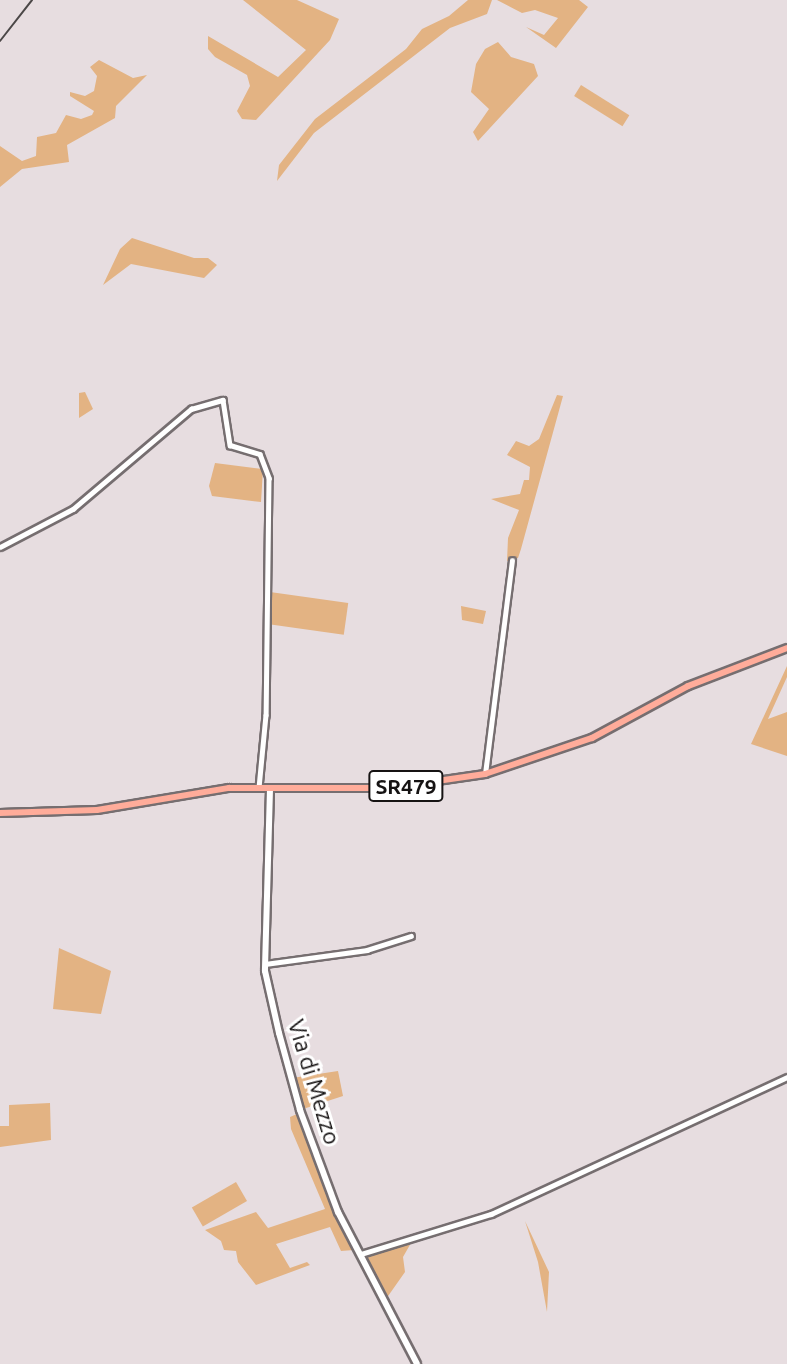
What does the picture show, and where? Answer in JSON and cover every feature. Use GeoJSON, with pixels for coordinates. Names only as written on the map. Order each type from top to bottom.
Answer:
{"type":"FeatureCollection","features":[{"type":"Feature","properties":{"kind":"main road","name":"SR479"},"geometry":{"type":"LineString","coordinates":[[0,813],[97,810],[227,789],[389,788],[485,774],[592,738],[688,686],[787,648]]}},
{"type":"Feature","properties":{"kind":"main road","name":"Via di Mezzo"},"geometry":{"type":"LineString","coordinates":[[270,789],[265,964],[300,1111],[338,1212],[417,1364]]}},
{"type":"Feature","properties":{"kind":"street"},"geometry":{"type":"LineString","coordinates":[[0,547],[74,509],[191,409],[223,400],[230,445],[260,454],[269,478],[265,715],[258,789]]}},
{"type":"Feature","properties":{"kind":"street"},"geometry":{"type":"LineString","coordinates":[[485,774],[512,561]]}},
{"type":"Feature","properties":{"kind":"street"},"geometry":{"type":"LineString","coordinates":[[265,964],[367,950],[411,936]]}},
{"type":"Feature","properties":{"kind":"street"},"geometry":{"type":"LineString","coordinates":[[360,1254],[491,1214],[787,1077]]}},
{"type":"Feature","properties":{"kind":"shaded area"},"geometry":{"type":"Polygon","coordinates":[[[243,0],[297,0],[339,19],[330,40],[256,120],[242,119],[237,111],[250,86],[247,75],[215,57],[208,49],[208,36],[278,77],[306,50],[243,0]]]}},
{"type":"Feature","properties":{"kind":"shaded area"},"geometry":{"type":"Polygon","coordinates":[[[468,0],[492,0],[487,14],[450,28],[314,133],[277,181],[279,165],[315,119],[406,49],[422,29],[449,16],[468,0]]]}},
{"type":"Feature","properties":{"kind":"shaded area"},"geometry":{"type":"Polygon","coordinates":[[[497,0],[579,0],[588,7],[556,48],[526,27],[544,35],[558,18],[535,10],[522,13],[497,0]]]}},
{"type":"Feature","properties":{"kind":"shaded area"},"geometry":{"type":"Polygon","coordinates":[[[498,42],[511,57],[534,64],[538,76],[478,141],[473,132],[489,109],[471,92],[476,64],[485,49],[498,42]]]}},
{"type":"Feature","properties":{"kind":"shaded area"},"geometry":{"type":"Polygon","coordinates":[[[99,60],[133,78],[147,75],[116,106],[115,118],[67,145],[69,162],[22,169],[0,187],[0,146],[22,161],[36,156],[37,137],[56,133],[66,115],[81,119],[92,115],[94,111],[70,96],[70,92],[85,96],[94,91],[97,76],[90,67],[99,60]]]}},
{"type":"Feature","properties":{"kind":"shaded area"},"geometry":{"type":"Polygon","coordinates":[[[581,85],[629,115],[622,126],[574,96],[581,85]]]}},
{"type":"Feature","properties":{"kind":"shaded area"},"geometry":{"type":"Polygon","coordinates":[[[132,238],[194,258],[208,258],[217,265],[204,278],[131,264],[103,285],[120,249],[132,238]]]}},
{"type":"Feature","properties":{"kind":"shaded area"},"geometry":{"type":"Polygon","coordinates":[[[85,392],[93,409],[79,418],[79,393],[85,392]]]}},
{"type":"Feature","properties":{"kind":"shaded area"},"geometry":{"type":"Polygon","coordinates":[[[557,395],[563,396],[521,549],[518,558],[507,561],[508,538],[519,510],[491,499],[520,494],[524,480],[529,480],[530,467],[507,455],[516,441],[529,446],[539,439],[557,395]]]}},
{"type":"Feature","properties":{"kind":"shaded area"},"geometry":{"type":"Polygon","coordinates":[[[215,463],[263,469],[261,502],[212,496],[209,486],[215,463]]]}},
{"type":"Feature","properties":{"kind":"shaded area"},"geometry":{"type":"Polygon","coordinates":[[[270,592],[348,603],[344,635],[266,624],[270,592]]]}},
{"type":"Feature","properties":{"kind":"shaded area"},"geometry":{"type":"Polygon","coordinates":[[[461,606],[486,611],[483,624],[462,620],[461,606]]]}},
{"type":"Feature","properties":{"kind":"shaded area"},"geometry":{"type":"Polygon","coordinates":[[[787,666],[787,677],[768,719],[787,712],[787,756],[751,744],[787,666]]]}},
{"type":"Feature","properties":{"kind":"shaded area"},"geometry":{"type":"Polygon","coordinates":[[[59,948],[111,971],[101,1014],[53,1009],[59,948]]]}},
{"type":"Feature","properties":{"kind":"shaded area"},"geometry":{"type":"Polygon","coordinates":[[[338,1071],[343,1096],[300,1110],[292,1078],[338,1071]]]}},
{"type":"Feature","properties":{"kind":"shaded area"},"geometry":{"type":"Polygon","coordinates":[[[50,1103],[51,1140],[0,1147],[0,1126],[9,1126],[9,1105],[50,1103]]]}},
{"type":"Feature","properties":{"kind":"shaded area"},"geometry":{"type":"Polygon","coordinates":[[[297,1114],[328,1199],[354,1250],[341,1251],[330,1227],[276,1244],[290,1268],[307,1262],[310,1265],[256,1285],[238,1262],[236,1251],[224,1250],[221,1241],[205,1230],[256,1212],[268,1228],[325,1209],[291,1129],[290,1117],[297,1114]]]}},
{"type":"Feature","properties":{"kind":"shaded area"},"geometry":{"type":"Polygon","coordinates":[[[236,1182],[247,1201],[203,1227],[192,1208],[236,1182]]]}},
{"type":"Feature","properties":{"kind":"shaded area"},"geometry":{"type":"Polygon","coordinates":[[[525,1221],[549,1272],[547,1312],[538,1262],[525,1221]]]}},
{"type":"Feature","properties":{"kind":"shaded area"},"geometry":{"type":"Polygon","coordinates":[[[411,1243],[403,1257],[405,1272],[386,1299],[362,1256],[411,1243]]]}},
{"type":"Feature","properties":{"kind":"railway"},"geometry":{"type":"LineString","coordinates":[[0,41],[32,0]]}}]}
